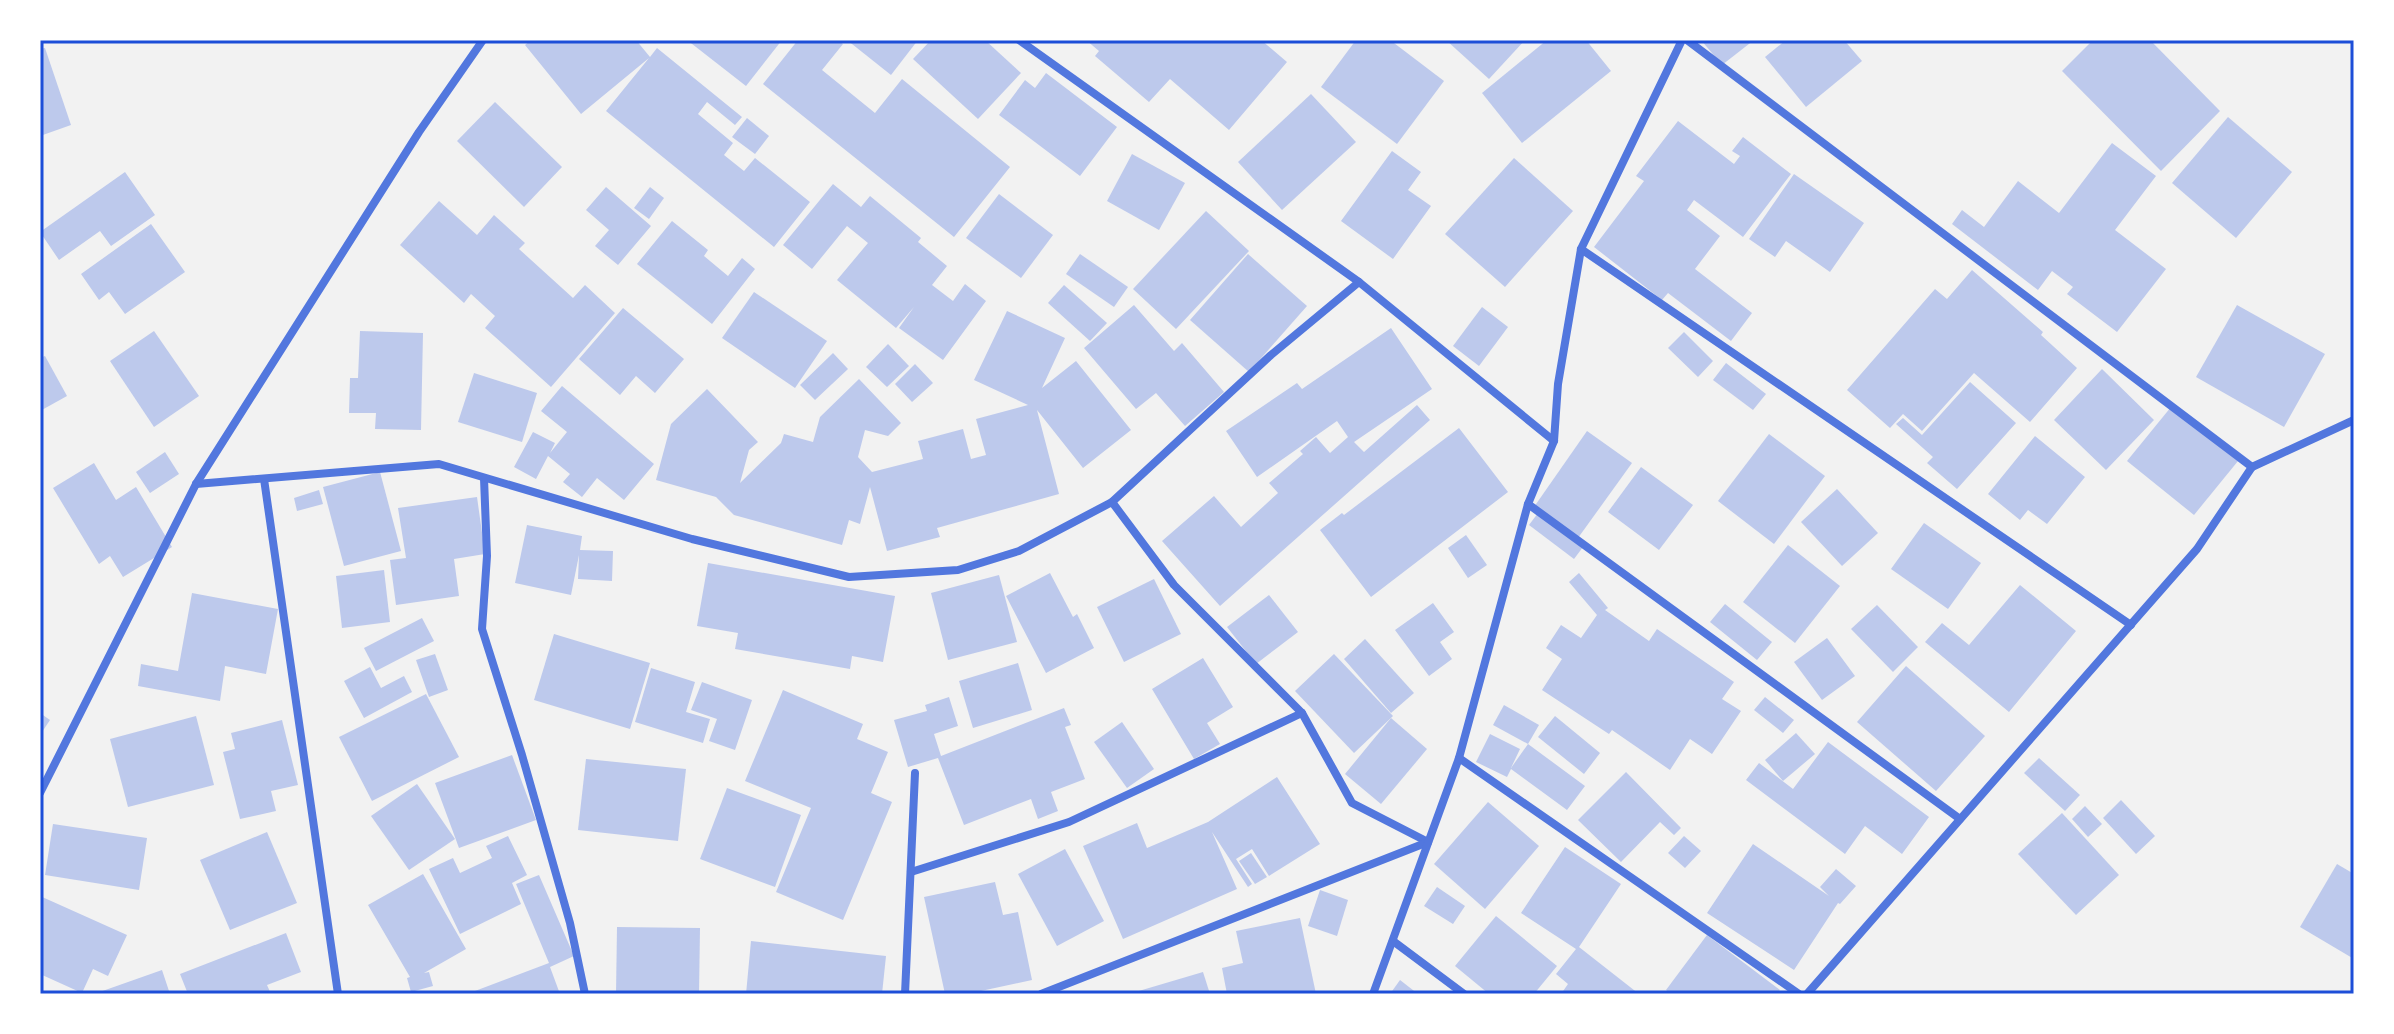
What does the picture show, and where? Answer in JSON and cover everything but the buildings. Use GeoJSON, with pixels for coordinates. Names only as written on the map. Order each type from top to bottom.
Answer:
{"type":"FeatureCollection","features":[{"type":"Feature","properties":{"kind":"street"},"geometry":{"type":"LineString","coordinates":[[40,793],[196,484],[419,132],[483,40]]}},
{"type":"Feature","properties":{"kind":"street"},"geometry":{"type":"LineString","coordinates":[[1019,40],[1359,282],[1554,441]]}},
{"type":"Feature","properties":{"kind":"street"},"geometry":{"type":"LineString","coordinates":[[1373,994],[1459,758],[1528,504],[1554,441],[1558,384],[1581,249],[1685,40],[2252,467]]}},
{"type":"Feature","properties":{"kind":"street"},"geometry":{"type":"LineString","coordinates":[[1581,249],[2131,625]]}},
{"type":"Feature","properties":{"kind":"street"},"geometry":{"type":"LineString","coordinates":[[196,484],[439,464],[692,539],[849,577],[958,570],[1019,551],[1112,502],[1271,355],[1359,282]]}},
{"type":"Feature","properties":{"kind":"street"},"geometry":{"type":"LineString","coordinates":[[1807,994],[2197,549],[2252,467],[2354,420]]}},
{"type":"Feature","properties":{"kind":"street"},"geometry":{"type":"LineString","coordinates":[[484,478],[487,556],[482,629],[570,923],[585,994]]}},
{"type":"Feature","properties":{"kind":"street"},"geometry":{"type":"LineString","coordinates":[[264,479],[338,994]]}},
{"type":"Feature","properties":{"kind":"street"},"geometry":{"type":"LineString","coordinates":[[1112,502],[1174,585],[1302,713],[1352,803],[1428,842]]}},
{"type":"Feature","properties":{"kind":"street"},"geometry":{"type":"LineString","coordinates":[[1528,504],[1960,819]]}},
{"type":"Feature","properties":{"kind":"street"},"geometry":{"type":"LineString","coordinates":[[911,872],[1069,822],[1302,713]]}},
{"type":"Feature","properties":{"kind":"street"},"geometry":{"type":"LineString","coordinates":[[1459,758],[1799,994]]}},
{"type":"Feature","properties":{"kind":"street"},"geometry":{"type":"LineString","coordinates":[[905,994],[915,773]]}},
{"type":"Feature","properties":{"kind":"street"},"geometry":{"type":"LineString","coordinates":[[1041,994],[1428,842]]}},
{"type":"Feature","properties":{"kind":"street"},"geometry":{"type":"LineString","coordinates":[[1393,941],[1464,994]]}}]}
